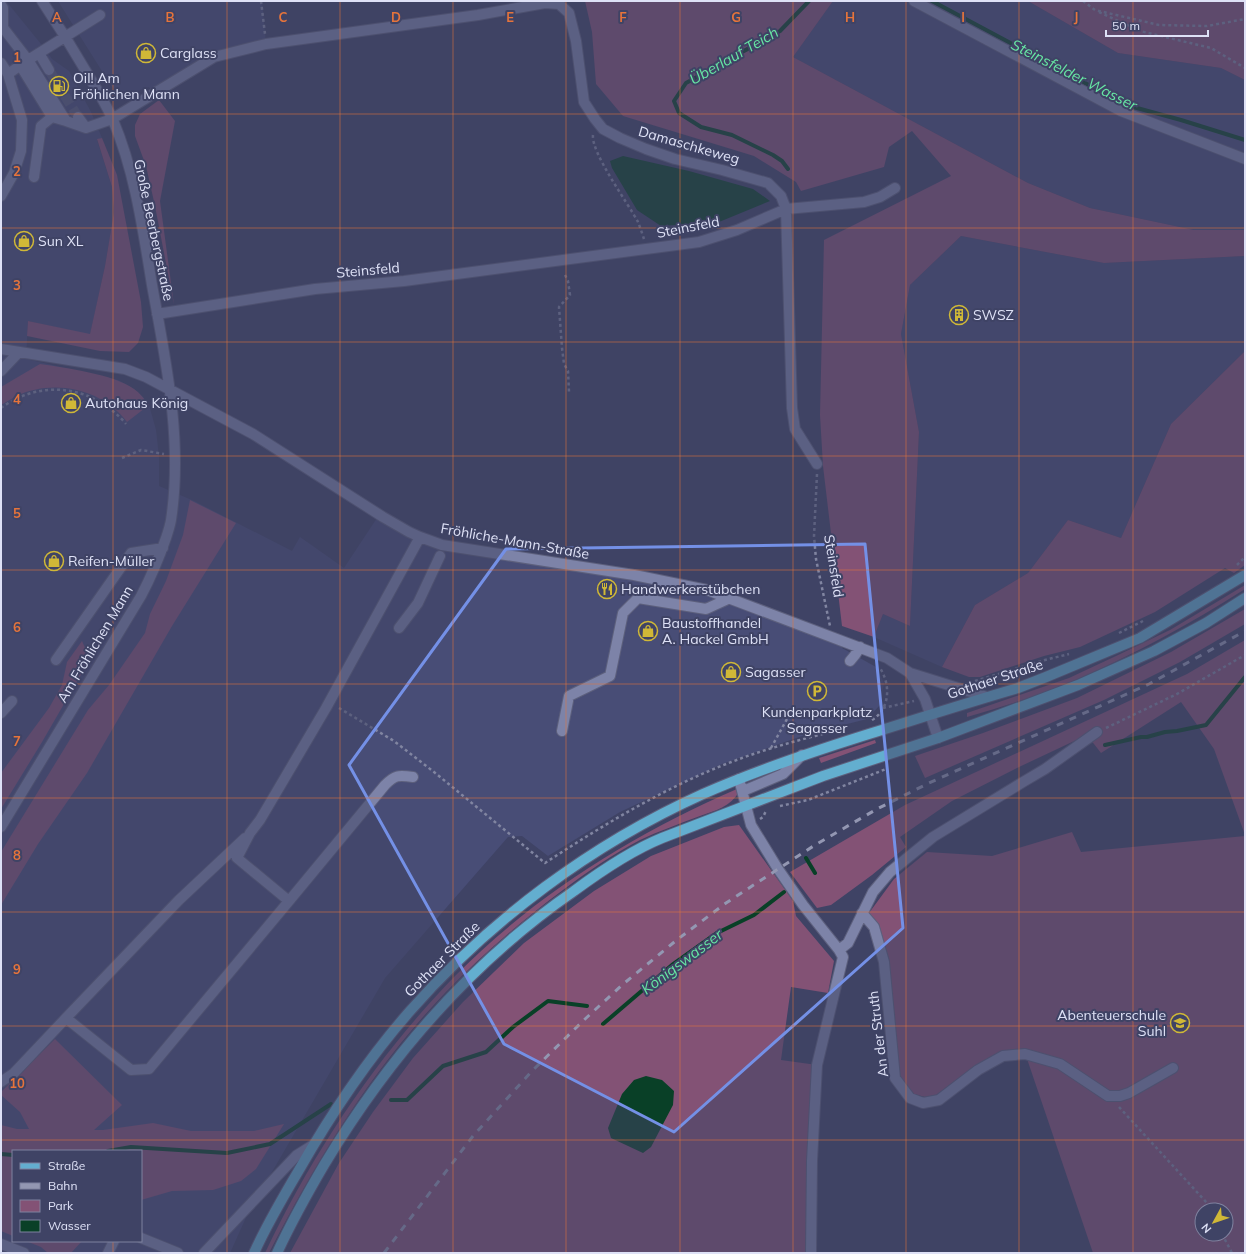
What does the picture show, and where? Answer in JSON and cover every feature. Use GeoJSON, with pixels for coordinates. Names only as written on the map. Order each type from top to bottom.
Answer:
{"type":"FeatureCollection","features":[{"type":"Feature","properties":{"kind":"main road","name":"Gothaer Straße"},"geometry":{"type":"LineString","coordinates":[[254,1253],[281,1200],[313,1144],[362,1071],[409,1012],[432,987],[466,953],[503,920],[541,890],[619,838],[655,817],[701,795],[802,755],[1046,677],[1140,638],[1245,575]]}},
{"type":"Feature","properties":{"kind":"main road"},"geometry":{"type":"LineString","coordinates":[[277,1253],[289,1227],[342,1136],[363,1104],[401,1052],[431,1016],[487,960],[516,934],[550,907],[629,854],[651,842],[823,776],[938,738],[1078,685],[1154,651],[1206,623],[1245,598]]}},
{"type":"Feature","properties":{"kind":"street","name":"Große Beerbergstraße"},"geometry":{"type":"LineString","coordinates":[[42,1],[65,36],[97,91],[112,119],[120,140],[132,180],[140,217],[170,389]]}},
{"type":"Feature","properties":{"kind":"street"},"geometry":{"type":"LineString","coordinates":[[914,1],[1121,111],[1245,159]]}},
{"type":"Feature","properties":{"kind":"street","name":"Damaschkeweg"},"geometry":{"type":"LineString","coordinates":[[86,128],[112,119],[214,57],[266,44],[478,15],[545,3],[559,4],[569,13],[576,41],[584,102],[603,129],[646,149],[675,159],[728,171],[768,183],[781,196],[786,209]]}},
{"type":"Feature","properties":{"kind":"street"},"geometry":{"type":"LineString","coordinates":[[1,5],[3,8],[2,27],[24,63],[52,117],[86,128]]}},
{"type":"Feature","properties":{"kind":"street"},"geometry":{"type":"LineString","coordinates":[[8,74],[65,36],[100,15]]}},
{"type":"Feature","properties":{"kind":"street"},"geometry":{"type":"LineString","coordinates":[[39,53],[49,70]]}},
{"type":"Feature","properties":{"kind":"street"},"geometry":{"type":"LineString","coordinates":[[1,63],[8,74],[22,120],[21,151],[14,173],[1,196]]}},
{"type":"Feature","properties":{"kind":"street"},"geometry":{"type":"LineString","coordinates":[[24,63],[66,121]]}},
{"type":"Feature","properties":{"kind":"street"},"geometry":{"type":"LineString","coordinates":[[34,177],[41,126],[52,117]]}},
{"type":"Feature","properties":{"kind":"street"},"geometry":{"type":"LineString","coordinates":[[78,117],[86,128]]}},
{"type":"Feature","properties":{"kind":"street","name":"Steinsfeld"},"geometry":{"type":"LineString","coordinates":[[158,314],[315,289],[404,281],[700,242],[726,235],[786,209],[864,202],[880,197],[894,188]]}},
{"type":"Feature","properties":{"kind":"street"},"geometry":{"type":"LineString","coordinates":[[786,209],[792,408],[795,429],[817,464]]}},
{"type":"Feature","properties":{"kind":"street","name":"Fröhliche-Mann-Straße"},"geometry":{"type":"LineString","coordinates":[[1,349],[126,369],[170,389],[253,434],[383,517],[420,537],[442,545],[656,579],[707,590],[887,658],[910,674],[922,692],[938,738]]}},
{"type":"Feature","properties":{"kind":"street"},"geometry":{"type":"LineString","coordinates":[[1,371],[19,352]]}},
{"type":"Feature","properties":{"kind":"street","name":"Am Fröhlichen Mann"},"geometry":{"type":"LineString","coordinates":[[1,827],[142,596],[157,565],[171,522],[175,491],[176,456],[170,389]]}},
{"type":"Feature","properties":{"kind":"street"},"geometry":{"type":"LineString","coordinates":[[1,1082],[14,1073],[178,900],[250,833],[260,820],[328,703],[420,537]]}},
{"type":"Feature","properties":{"kind":"street"},"geometry":{"type":"LineString","coordinates":[[56,660],[131,553],[162,548]]}},
{"type":"Feature","properties":{"kind":"street"},"geometry":{"type":"LineString","coordinates":[[399,628],[418,603],[440,556]]}},
{"type":"Feature","properties":{"kind":"street"},"geometry":{"type":"LineString","coordinates":[[562,731],[569,696],[610,676],[622,613],[638,598],[706,609],[730,598]]}},
{"type":"Feature","properties":{"kind":"street"},"geometry":{"type":"LineString","coordinates":[[850,661],[860,647]]}},
{"type":"Feature","properties":{"kind":"street"},"geometry":{"type":"LineString","coordinates":[[910,674],[987,697]]}},
{"type":"Feature","properties":{"kind":"street"},"geometry":{"type":"LineString","coordinates":[[1,714],[12,702]]}},
{"type":"Feature","properties":{"kind":"street"},"geometry":{"type":"LineString","coordinates":[[839,950],[848,943],[873,892],[890,872],[933,838],[1045,769],[1097,732]]}},
{"type":"Feature","properties":{"kind":"street"},"geometry":{"type":"LineString","coordinates":[[743,792],[783,774],[802,755]]}},
{"type":"Feature","properties":{"kind":"street"},"geometry":{"type":"LineString","coordinates":[[66,1018],[131,1070],[148,1069],[385,785],[394,776],[413,777]]}},
{"type":"Feature","properties":{"kind":"street"},"geometry":{"type":"LineString","coordinates":[[739,779],[751,825],[803,905],[843,957],[817,1065],[812,1161],[811,1253]]}},
{"type":"Feature","properties":{"kind":"street"},"geometry":{"type":"LineString","coordinates":[[250,833],[238,858],[289,901]]}},
{"type":"Feature","properties":{"kind":"street","name":"An der Struth"},"geometry":{"type":"LineString","coordinates":[[862,913],[874,927],[884,962],[894,1078],[910,1098],[923,1103],[939,1100],[978,1070],[1002,1056],[1025,1054],[1060,1064],[1108,1096]]}},
{"type":"Feature","properties":{"kind":"street"},"geometry":{"type":"LineString","coordinates":[[1108,1096],[1120,1096],[1129,1093],[1173,1068]]}},
{"type":"Feature","properties":{"kind":"street"},"geometry":{"type":"LineString","coordinates":[[204,1253],[297,1155],[313,1144]]}},
{"type":"Feature","properties":{"kind":"street"},"geometry":{"type":"LineString","coordinates":[[142,1239],[159,1250],[176,1253]]}},
{"type":"Feature","properties":{"kind":"street"},"geometry":{"type":"LineString","coordinates":[[108,1253],[114,1242]]}},
{"type":"Feature","properties":{"kind":"street"},"geometry":{"type":"LineString","coordinates":[[1,1244],[24,1253]]}},
{"type":"Feature","properties":{"kind":"path"},"geometry":{"type":"LineString","coordinates":[[261,1],[266,44]]}},
{"type":"Feature","properties":{"kind":"path"},"geometry":{"type":"LineString","coordinates":[[1083,1],[1095,10],[1140,31],[1211,48],[1245,68]]}},
{"type":"Feature","properties":{"kind":"path"},"geometry":{"type":"LineString","coordinates":[[1095,10],[1159,25],[1208,26],[1245,19]]}},
{"type":"Feature","properties":{"kind":"path"},"geometry":{"type":"LineString","coordinates":[[595,119],[593,139],[602,161],[638,222],[647,249]]}},
{"type":"Feature","properties":{"kind":"path"},"geometry":{"type":"LineString","coordinates":[[565,275],[568,281],[570,295],[559,307],[562,348],[564,364],[568,370],[569,392]]}},
{"type":"Feature","properties":{"kind":"path"},"geometry":{"type":"LineString","coordinates":[[1,408],[14,400],[33,392],[61,389],[97,400],[115,412],[126,424]]}},
{"type":"Feature","properties":{"kind":"path"},"geometry":{"type":"LineString","coordinates":[[122,458],[141,450],[176,456]]}},
{"type":"Feature","properties":{"kind":"path","name":"Steinsfeld"},"geometry":{"type":"LineString","coordinates":[[817,464],[814,536],[816,559],[833,637]]}},
{"type":"Feature","properties":{"kind":"path"},"geometry":{"type":"LineString","coordinates":[[1234,568],[1245,557]]}},
{"type":"Feature","properties":{"kind":"path"},"geometry":{"type":"LineString","coordinates":[[1116,634],[1144,621]]}},
{"type":"Feature","properties":{"kind":"path"},"geometry":{"type":"LineString","coordinates":[[970,681],[975,681],[1074,653]]}},
{"type":"Feature","properties":{"kind":"path"},"geometry":{"type":"LineString","coordinates":[[1097,732],[1177,694],[1245,655]]}},
{"type":"Feature","properties":{"kind":"path"},"geometry":{"type":"LineString","coordinates":[[867,723],[880,713],[887,697],[887,682],[878,666]]}},
{"type":"Feature","properties":{"kind":"path"},"geometry":{"type":"LineString","coordinates":[[328,703],[394,741],[545,863],[605,824],[686,782],[733,761],[841,729]]}},
{"type":"Feature","properties":{"kind":"path"},"geometry":{"type":"LineString","coordinates":[[770,749],[787,719]]}},
{"type":"Feature","properties":{"kind":"path"},"geometry":{"type":"LineString","coordinates":[[774,808],[808,800],[886,768]]}},
{"type":"Feature","properties":{"kind":"path"},"geometry":{"type":"LineString","coordinates":[[751,825],[763,818],[765,811],[769,809]]}},
{"type":"Feature","properties":{"kind":"path"},"geometry":{"type":"LineString","coordinates":[[1108,1096],[1206,1202]]}},
{"type":"Feature","properties":{"kind":"path"},"geometry":{"type":"LineString","coordinates":[[1226,1242],[1232,1253]]}},
{"type":"Feature","properties":{"kind":"highlighted area"},"geometry":{"type":"Polygon","coordinates":[[[865,544],[903,928],[674,1132],[504,1044],[349,765],[506,549],[865,544]]]}},
{"type":"Feature","properties":{"kind":"shaded area"},"geometry":{"type":"Polygon","coordinates":[[[1,1],[6,1],[52,59],[69,71],[91,112],[102,138],[97,140],[112,187],[114,212],[105,266],[90,335],[28,321],[26,359],[118,380],[134,389],[143,397],[149,405],[156,430],[159,457],[159,486],[194,501],[292,551],[300,537],[344,568],[381,512],[429,537],[531,555],[657,574],[843,637],[842,648],[876,667],[884,683],[880,705],[867,719],[808,734],[722,764],[620,812],[548,856],[522,836],[508,837],[385,978],[248,1213],[230,1253],[1,1253],[1,1]]]}},
{"type":"Feature","properties":{"kind":"shaded area"},"geometry":{"type":"Polygon","coordinates":[[[58,1],[262,1],[266,44],[214,57],[153,93],[149,87],[125,95],[112,87],[58,1]]]}},
{"type":"Feature","properties":{"kind":"shaded area"},"geometry":{"type":"Polygon","coordinates":[[[833,1],[1028,1],[1118,53],[1221,68],[1245,80],[1245,230],[1194,230],[1090,208],[1028,183],[793,57],[833,1]]]}},
{"type":"Feature","properties":{"kind":"shaded area"},"geometry":{"type":"Polygon","coordinates":[[[961,236],[1104,263],[1245,256],[1245,351],[1171,424],[1121,538],[1068,520],[1028,573],[975,605],[942,667],[874,637],[883,614],[910,626],[919,432],[901,334],[910,285],[961,236]]]}},
{"type":"Feature","properties":{"kind":"green space"},"geometry":{"type":"Polygon","coordinates":[[[585,1],[833,1],[793,57],[1028,183],[1090,208],[1194,230],[1245,230],[1245,256],[1104,263],[961,236],[910,285],[901,334],[919,432],[910,626],[883,614],[874,637],[842,626],[823,466],[820,415],[824,240],[951,176],[912,131],[889,147],[884,167],[801,191],[796,182],[754,156],[623,116],[596,84],[592,32],[585,1]]]}},
{"type":"Feature","properties":{"kind":"green space"},"geometry":{"type":"Polygon","coordinates":[[[1028,1],[1245,1],[1245,80],[1221,68],[1118,53],[1028,1]]]}},
{"type":"Feature","properties":{"kind":"green space"},"geometry":{"type":"Polygon","coordinates":[[[159,100],[175,121],[160,201],[174,305],[146,166],[135,136],[135,125],[140,114],[159,100]]]}},
{"type":"Feature","properties":{"kind":"green space"},"geometry":{"type":"Polygon","coordinates":[[[102,138],[117,175],[141,302],[143,327],[138,343],[129,352],[100,351],[27,336],[28,321],[90,334],[105,266],[114,212],[112,187],[97,139],[102,138]]]}},
{"type":"Feature","properties":{"kind":"green space"},"geometry":{"type":"Polygon","coordinates":[[[1245,351],[1245,565],[1234,573],[1225,568],[1155,612],[1080,647],[1044,656],[980,677],[969,677],[942,667],[975,605],[1028,573],[1068,520],[1121,538],[1171,424],[1245,351]]]}},
{"type":"Feature","properties":{"kind":"green space"},"geometry":{"type":"Polygon","coordinates":[[[40,364],[89,372],[114,379],[136,391],[149,405],[127,422],[118,412],[97,397],[73,389],[47,388],[25,392],[1,405],[1,387],[40,364]]]}},
{"type":"Feature","properties":{"kind":"green space"},"geometry":{"type":"Polygon","coordinates":[[[190,500],[236,523],[172,626],[87,773],[38,844],[1,905],[1,852],[88,710],[109,685],[145,633],[150,614],[166,581],[183,535],[190,500]]]}},
{"type":"Feature","properties":{"kind":"green space"},"geometry":{"type":"Polygon","coordinates":[[[1245,585],[1245,589],[1203,615],[1116,661],[1071,682],[1045,692],[967,717],[967,713],[1069,678],[1116,656],[1170,630],[1245,585]]]}},
{"type":"Feature","properties":{"kind":"green space"},"geometry":{"type":"Polygon","coordinates":[[[1245,609],[1245,624],[1180,662],[1104,700],[925,778],[915,756],[983,733],[1077,698],[1171,652],[1245,609]]]}},
{"type":"Feature","properties":{"kind":"green space"},"geometry":{"type":"Polygon","coordinates":[[[1245,640],[1245,835],[1214,749],[1181,702],[1101,753],[1087,735],[952,801],[900,837],[906,847],[872,875],[831,905],[817,908],[790,872],[905,805],[1187,674],[1245,640]]]}},
{"type":"Feature","properties":{"kind":"green space"},"geometry":{"type":"Polygon","coordinates":[[[82,641],[90,659],[1,809],[1,773],[49,708],[62,685],[67,662],[82,641]]]}},
{"type":"Feature","properties":{"kind":"green space"},"geometry":{"type":"Polygon","coordinates":[[[875,740],[876,743],[821,763],[819,758],[875,740]]]}},
{"type":"Feature","properties":{"kind":"green space"},"geometry":{"type":"Polygon","coordinates":[[[737,789],[739,792],[736,797],[722,807],[640,840],[591,870],[517,926],[459,979],[418,1022],[393,1052],[370,1084],[306,1183],[269,1253],[265,1253],[304,1178],[326,1142],[373,1072],[426,1007],[455,976],[518,919],[587,869],[660,826],[737,789]]]}},
{"type":"Feature","properties":{"kind":"green space"},"geometry":{"type":"Polygon","coordinates":[[[739,825],[793,901],[796,916],[834,961],[828,993],[791,987],[781,1060],[817,1065],[811,1253],[290,1253],[339,1163],[373,1112],[413,1058],[463,1002],[524,943],[594,891],[651,856],[724,827],[739,825]]]}},
{"type":"Feature","properties":{"kind":"green space"},"geometry":{"type":"Polygon","coordinates":[[[1072,832],[1081,852],[1245,836],[1245,1253],[1093,1253],[1024,1050],[1002,1052],[975,1066],[936,1095],[925,1097],[914,1094],[898,1075],[889,960],[879,924],[869,913],[894,879],[927,852],[992,856],[1072,832]]]}},
{"type":"Feature","properties":{"kind":"green space"},"geometry":{"type":"Polygon","coordinates":[[[55,1039],[122,1105],[94,1130],[153,1123],[191,1131],[254,1131],[284,1124],[256,1169],[241,1181],[213,1190],[172,1191],[142,1200],[142,1150],[12,1150],[12,1236],[1,1231],[1,1125],[17,1129],[29,1129],[20,1112],[1,1095],[1,1092],[55,1039]]]}},
{"type":"Feature","properties":{"kind":"green space"},"geometry":{"type":"Polygon","coordinates":[[[28,1242],[81,1242],[71,1253],[48,1253],[41,1247],[28,1242]]]}},
{"type":"Feature","properties":{"kind":"water"},"geometry":{"type":"Polygon","coordinates":[[[623,156],[689,171],[753,189],[770,201],[719,222],[661,226],[637,210],[612,168],[610,161],[623,156]]]}},
{"type":"Feature","properties":{"kind":"water"},"geometry":{"type":"Polygon","coordinates":[[[646,1076],[662,1080],[674,1091],[673,1105],[651,1147],[643,1153],[611,1138],[608,1128],[622,1094],[634,1080],[646,1076]]]}},
{"type":"Feature","properties":{"kind":"waterway","name":"Überlauf Teich"},"geometry":{"type":"LineString","coordinates":[[788,169],[782,161],[773,155],[732,135],[701,127],[679,113],[674,101],[686,83],[780,31],[809,1]]}},
{"type":"Feature","properties":{"kind":"waterway","name":"Steinsfelder Wasser"},"geometry":{"type":"LineString","coordinates":[[932,1],[1126,105],[1245,140]]}},
{"type":"Feature","properties":{"kind":"waterway","name":"Königswasser"},"geometry":{"type":"LineString","coordinates":[[1105,745],[1206,725],[1245,677]]}},
{"type":"Feature","properties":{"kind":"waterway","name":"Königswasser"},"geometry":{"type":"LineString","coordinates":[[806,858],[815,873]]}},
{"type":"Feature","properties":{"kind":"waterway","name":"Königswasser"},"geometry":{"type":"LineString","coordinates":[[603,1024],[672,965],[717,933],[754,915],[784,892]]}},
{"type":"Feature","properties":{"kind":"waterway","name":"Königswasser"},"geometry":{"type":"LineString","coordinates":[[391,1100],[407,1100],[443,1066],[486,1052],[513,1027],[548,1001],[587,1006]]}},
{"type":"Feature","properties":{"kind":"waterway","name":"Königswasser"},"geometry":{"type":"LineString","coordinates":[[114,1150],[131,1147],[227,1153],[270,1144],[331,1104]]}},
{"type":"Feature","properties":{"kind":"waterway","name":"Königswasser"},"geometry":{"type":"LineString","coordinates":[[1,1154],[12,1155]]}},
{"type":"Feature","properties":{"kind":"tunnel"},"geometry":{"type":"LineString","coordinates":[[49,70],[78,117]]}},
{"type":"Feature","properties":{"kind":"railway"},"geometry":{"type":"LineString","coordinates":[[384,1253],[473,1136],[532,1071],[622,985],[678,939],[726,903],[815,845],[877,809],[929,783],[1149,684],[1245,631]]}},
{"type":"Feature","properties":{"kind":"place","name":"Carglass"},"geometry":{"type":"Point","coordinates":[146,53]}},
{"type":"Feature","properties":{"kind":"place","name":"Oil! Am Fröhlichen Mann"},"geometry":{"type":"Point","coordinates":[59,86]}},
{"type":"Feature","properties":{"kind":"place","name":"Sun XL"},"geometry":{"type":"Point","coordinates":[24,241]}},
{"type":"Feature","properties":{"kind":"place","name":"SWSZ"},"geometry":{"type":"Point","coordinates":[959,315]}},
{"type":"Feature","properties":{"kind":"place","name":"Autohaus König"},"geometry":{"type":"Point","coordinates":[71,403]}},
{"type":"Feature","properties":{"kind":"place","name":"Reifen-Müller"},"geometry":{"type":"Point","coordinates":[54,561]}},
{"type":"Feature","properties":{"kind":"place","name":"Handwerkerstübchen"},"geometry":{"type":"Point","coordinates":[607,589]}},
{"type":"Feature","properties":{"kind":"place","name":"Baustoffhandel A. Hackel GmbH"},"geometry":{"type":"Point","coordinates":[648,631]}},
{"type":"Feature","properties":{"kind":"place","name":"Sagasser"},"geometry":{"type":"Point","coordinates":[731,672]}},
{"type":"Feature","properties":{"kind":"place","name":"Kundenparkplatz Sagasser"},"geometry":{"type":"Point","coordinates":[817,691]}},
{"type":"Feature","properties":{"kind":"place","name":"Abenteuerschule Suhl"},"geometry":{"type":"Point","coordinates":[1180,1023]}}]}
